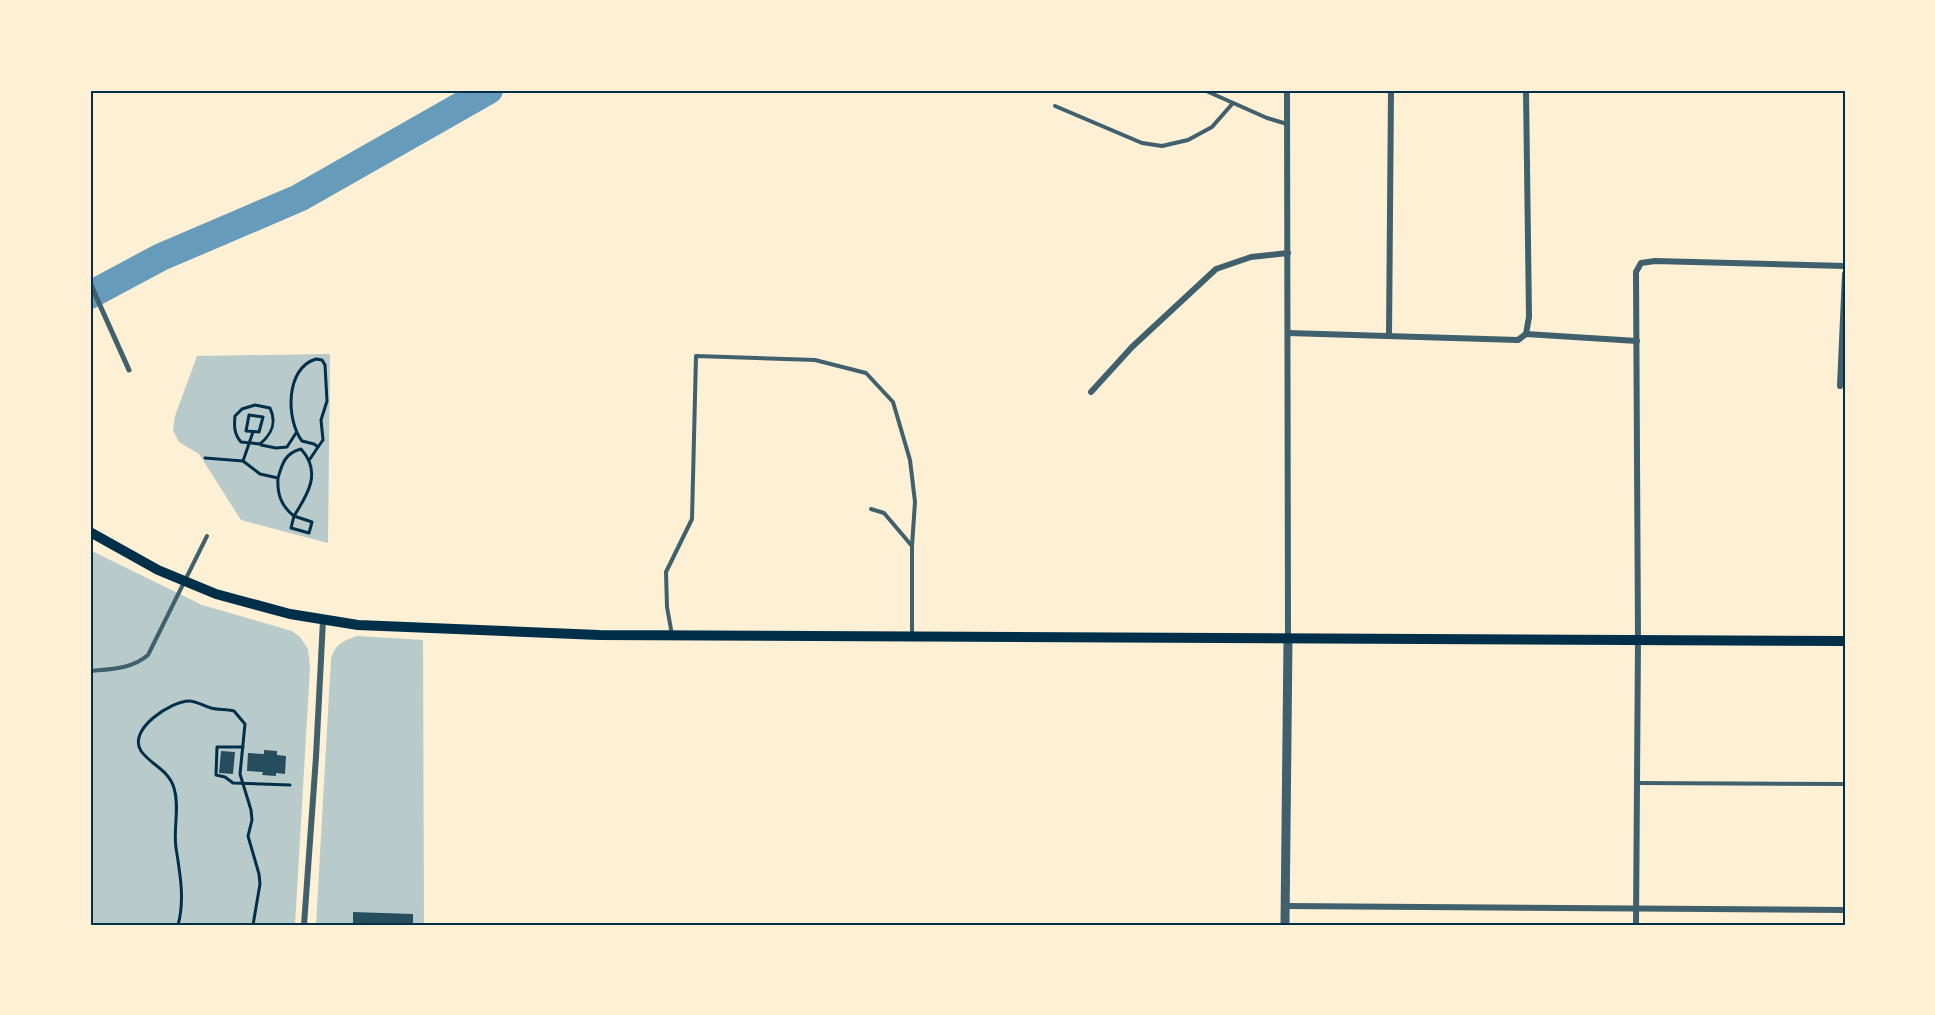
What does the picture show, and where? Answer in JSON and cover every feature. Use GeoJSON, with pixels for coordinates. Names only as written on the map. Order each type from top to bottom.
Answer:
{"type":"FeatureCollection","features":[{"type":"Feature","properties":{"kind":"main road"},"geometry":{"type":"LineString","coordinates":[[90,532],[138,559],[216,594],[260,607],[358,625],[599,635],[1845,641]]}},
{"type":"Feature","properties":{"kind":"street"},"geometry":{"type":"LineString","coordinates":[[1285,925],[1288,639],[1287,90]]}},
{"type":"Feature","properties":{"kind":"street"},"geometry":{"type":"LineString","coordinates":[[1389,336],[1391,90]]}},
{"type":"Feature","properties":{"kind":"street"},"geometry":{"type":"LineString","coordinates":[[1526,90],[1529,317],[1526,334]]}},
{"type":"Feature","properties":{"kind":"street"},"geometry":{"type":"LineString","coordinates":[[1091,392],[1132,347],[1216,269],[1251,257],[1288,253]]}},
{"type":"Feature","properties":{"kind":"street"},"geometry":{"type":"LineString","coordinates":[[1636,925],[1638,640],[1636,272],[1641,263],[1655,261],[1845,266]]}},
{"type":"Feature","properties":{"kind":"street"},"geometry":{"type":"LineString","coordinates":[[1840,386],[1845,274]]}},
{"type":"Feature","properties":{"kind":"street"},"geometry":{"type":"LineString","coordinates":[[90,283],[129,370]]}},
{"type":"Feature","properties":{"kind":"street"},"geometry":{"type":"LineString","coordinates":[[1288,333],[1518,340],[1526,334],[1636,341]]}},
{"type":"Feature","properties":{"kind":"street"},"geometry":{"type":"LineString","coordinates":[[304,925],[323,620]]}},
{"type":"Feature","properties":{"kind":"street"},"geometry":{"type":"LineString","coordinates":[[1286,906],[1845,910]]}},
{"type":"Feature","properties":{"kind":"lane"},"geometry":{"type":"LineString","coordinates":[[1204,90],[1267,118],[1288,124]]}},
{"type":"Feature","properties":{"kind":"lane"},"geometry":{"type":"LineString","coordinates":[[1055,105],[1142,143],[1162,146],[1188,140],[1212,127],[1233,103]]}},
{"type":"Feature","properties":{"kind":"lane"},"geometry":{"type":"LineString","coordinates":[[672,635],[667,607],[666,572],[693,519],[696,356],[815,360],[866,373],[893,402],[910,460],[915,502],[912,546],[912,637]]}},
{"type":"Feature","properties":{"kind":"lane"},"geometry":{"type":"LineString","coordinates":[[871,509],[884,513],[912,546]]}},
{"type":"Feature","properties":{"kind":"lane"},"geometry":{"type":"LineString","coordinates":[[90,671],[126,667],[140,662],[148,655],[207,536]]}},
{"type":"Feature","properties":{"kind":"lane"},"geometry":{"type":"LineString","coordinates":[[1637,783],[1845,784]]}},
{"type":"Feature","properties":{"kind":"path"},"geometry":{"type":"LineString","coordinates":[[307,443],[301,449],[292,451],[282,462],[277,491],[285,509],[294,516],[312,522],[309,533],[291,528],[294,516],[310,488],[310,459],[323,441],[321,420],[327,401],[325,365],[322,360],[316,359],[304,363],[296,378],[292,396],[292,418],[296,433],[302,441],[318,447]]}},
{"type":"Feature","properties":{"kind":"path"},"geometry":{"type":"LineString","coordinates":[[257,415],[261,405]]}},
{"type":"Feature","properties":{"kind":"path"},"geometry":{"type":"LineString","coordinates":[[260,444],[270,434],[274,425],[274,416],[270,408],[261,405],[249,406],[235,416],[234,426],[241,442],[276,448],[287,447],[296,433]]}},
{"type":"Feature","properties":{"kind":"path"},"geometry":{"type":"LineString","coordinates":[[249,415],[257,415],[263,417],[259,432],[246,430],[249,415]]}},
{"type":"Feature","properties":{"kind":"path"},"geometry":{"type":"LineString","coordinates":[[243,461],[253,432]]}},
{"type":"Feature","properties":{"kind":"path"},"geometry":{"type":"LineString","coordinates":[[301,449],[310,459]]}},
{"type":"Feature","properties":{"kind":"path"},"geometry":{"type":"LineString","coordinates":[[205,458],[243,461],[260,474],[278,478]]}},
{"type":"Feature","properties":{"kind":"path"},"geometry":{"type":"LineString","coordinates":[[178,925],[181,901],[180,863],[176,848],[174,784],[166,772],[141,750],[139,744],[142,732],[149,720],[186,701],[234,711],[245,724],[240,774],[251,810],[252,820],[248,836],[260,885],[253,925]]}},
{"type":"Feature","properties":{"kind":"path"},"geometry":{"type":"LineString","coordinates":[[243,747],[218,747],[216,775],[225,777],[233,783],[290,785]]}},
{"type":"Feature","properties":{"kind":"shaded area"},"geometry":{"type":"Polygon","coordinates":[[[330,354],[328,543],[241,520],[199,454],[179,442],[173,430],[175,416],[197,356],[330,354]]]}},
{"type":"Feature","properties":{"kind":"shaded area"},"geometry":{"type":"Polygon","coordinates":[[[90,550],[202,605],[292,631],[300,637],[308,649],[310,668],[295,925],[90,925],[90,550]]]}},
{"type":"Feature","properties":{"kind":"shaded area"},"geometry":{"type":"Polygon","coordinates":[[[357,636],[423,640],[424,925],[316,925],[331,659],[340,644],[357,636]]]}},
{"type":"Feature","properties":{"kind":"building"},"geometry":{"type":"Polygon","coordinates":[[[264,750],[277,751],[277,755],[286,756],[285,774],[262,775],[263,772],[247,771],[248,753],[264,754],[264,750]]]}},
{"type":"Feature","properties":{"kind":"building"},"geometry":{"type":"Polygon","coordinates":[[[221,751],[235,752],[233,774],[219,773],[221,751]]]}},
{"type":"Feature","properties":{"kind":"building"},"geometry":{"type":"Polygon","coordinates":[[[353,912],[413,914],[413,925],[353,925],[353,912]]]}},
{"type":"Feature","properties":{"kind":"waterway"},"geometry":{"type":"LineString","coordinates":[[90,295],[161,257],[299,198],[489,90]]}}]}
